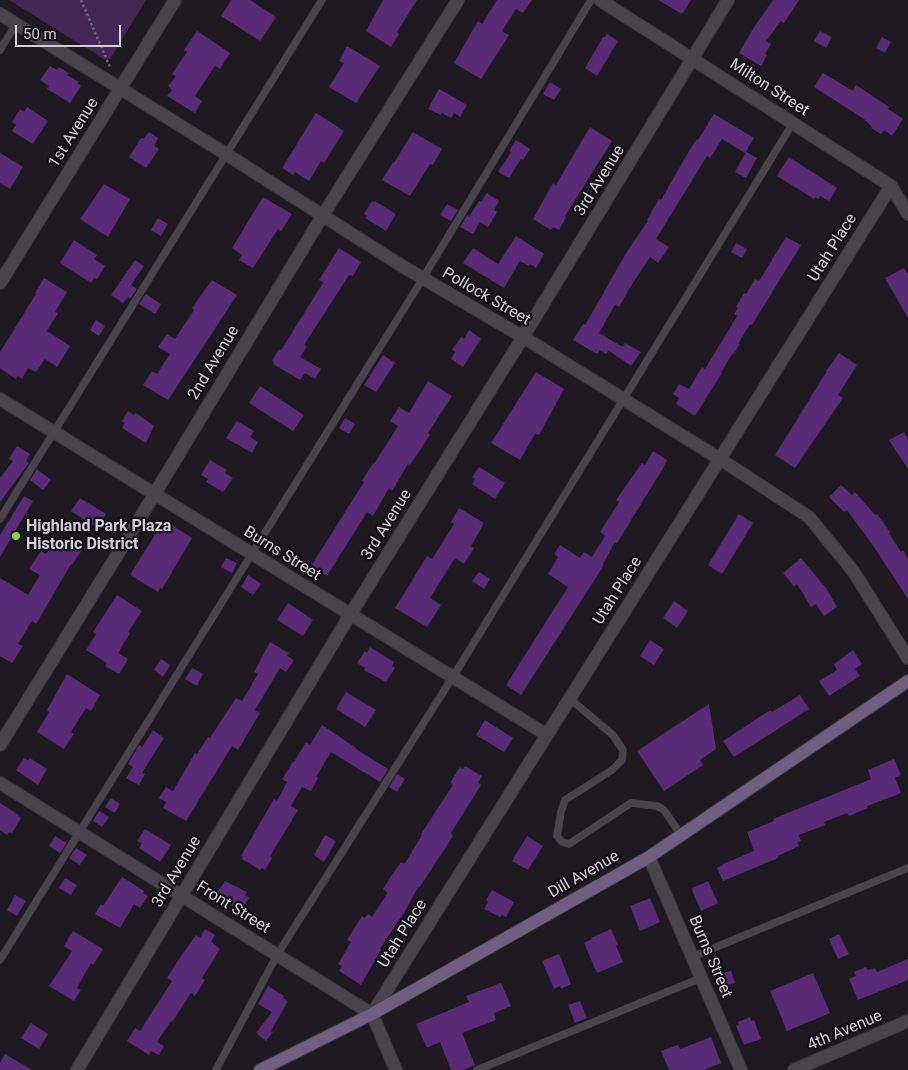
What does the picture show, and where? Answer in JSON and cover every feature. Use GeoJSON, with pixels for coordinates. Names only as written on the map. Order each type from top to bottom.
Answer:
{"type":"FeatureCollection","features":[{"type":"Feature","properties":{"kind":"street","name":"1st Avenue"},"geometry":{"type":"LineString","coordinates":[[0,283],[175,0]]}},
{"type":"Feature","properties":{"kind":"street","name":"2nd Avenue"},"geometry":{"type":"LineString","coordinates":[[0,745],[323,215],[458,0]]}},
{"type":"Feature","properties":{"kind":"street","name":"Milton Street"},"geometry":{"type":"LineString","coordinates":[[600,0],[891,186],[908,214]]}},
{"type":"Feature","properties":{"kind":"street","name":"3rd Avenue"},"geometry":{"type":"LineString","coordinates":[[77,1070],[350,615],[694,59],[728,0]]}},
{"type":"Feature","properties":{"kind":"street","name":"Pollock Street"},"geometry":{"type":"LineString","coordinates":[[0,14],[423,278],[523,337],[720,459],[809,517],[854,571],[908,658]]}},
{"type":"Feature","properties":{"kind":"street","name":"Utah Place"},"geometry":{"type":"LineString","coordinates":[[372,1014],[891,186]]}},
{"type":"Feature","properties":{"kind":"street","name":"Burns Street"},"geometry":{"type":"LineString","coordinates":[[0,400],[547,735]]}},
{"type":"Feature","properties":{"kind":"street","name":"Dill Avenue"},"geometry":{"type":"LineString","coordinates":[[260,1070],[372,1014],[649,857],[908,681]]}},
{"type":"Feature","properties":{"kind":"street","name":"Front Street"},"geometry":{"type":"LineString","coordinates":[[0,783],[372,1014]]}},
{"type":"Feature","properties":{"kind":"street","name":"Burns Street"},"geometry":{"type":"LineString","coordinates":[[649,857],[741,1070]]}},
{"type":"Feature","properties":{"kind":"street"},"geometry":{"type":"LineString","coordinates":[[372,1014],[396,1070]]}},
{"type":"Feature","properties":{"kind":"street","name":"4th Avenue"},"geometry":{"type":"LineString","coordinates":[[794,1070],[908,1021]]}},
{"type":"Feature","properties":{"kind":"lane"},"geometry":{"type":"LineString","coordinates":[[0,519],[322,0]]}},
{"type":"Feature","properties":{"kind":"lane"},"geometry":{"type":"LineString","coordinates":[[0,960],[423,278],[591,0]]}},
{"type":"Feature","properties":{"kind":"lane"},"geometry":{"type":"LineString","coordinates":[[0,50],[16,24]]}},
{"type":"Feature","properties":{"kind":"lane"},"geometry":{"type":"LineString","coordinates":[[216,1070],[277,955],[624,400],[793,123]]}},
{"type":"Feature","properties":{"kind":"lane"},"geometry":{"type":"LineString","coordinates":[[570,699],[613,735],[623,750],[622,760],[612,770],[565,800],[557,836],[562,842],[569,844],[631,803],[657,806],[664,810],[681,835]]}},
{"type":"Feature","properties":{"kind":"lane"},"geometry":{"type":"LineString","coordinates":[[692,957],[908,868]]}},
{"type":"Feature","properties":{"kind":"lane"},"geometry":{"type":"LineString","coordinates":[[477,1070],[701,978]]}},
{"type":"Feature","properties":{"kind":"path"},"geometry":{"type":"LineString","coordinates":[[81,0],[110,68]]}},
{"type":"Feature","properties":{"kind":"shaded area"},"geometry":{"type":"Polygon","coordinates":[[[9,0],[146,0],[110,59],[104,59],[9,0]]]}},
{"type":"Feature","properties":{"kind":"building"},"geometry":{"type":"Polygon","coordinates":[[[231,0],[250,0],[276,17],[260,41],[221,16],[231,0]]]}},
{"type":"Feature","properties":{"kind":"building"},"geometry":{"type":"Polygon","coordinates":[[[383,0],[417,0],[397,32],[399,34],[391,47],[366,31],[383,0]]]}},
{"type":"Feature","properties":{"kind":"building"},"geometry":{"type":"Polygon","coordinates":[[[497,0],[532,0],[523,13],[516,9],[502,31],[509,35],[481,79],[454,63],[478,21],[482,24],[497,0]]]}},
{"type":"Feature","properties":{"kind":"building"},"geometry":{"type":"Polygon","coordinates":[[[658,0],[691,0],[682,14],[658,0]]]}},
{"type":"Feature","properties":{"kind":"building"},"geometry":{"type":"Polygon","coordinates":[[[773,0],[799,0],[784,23],[781,21],[766,41],[771,44],[761,66],[739,53],[773,0]]]}},
{"type":"Feature","properties":{"kind":"building"},"geometry":{"type":"Polygon","coordinates":[[[197,31],[230,53],[220,69],[215,66],[195,96],[202,101],[195,113],[167,96],[172,90],[168,86],[176,76],[172,74],[187,52],[184,50],[197,31]]]}},
{"type":"Feature","properties":{"kind":"building"},"geometry":{"type":"Polygon","coordinates":[[[820,31],[832,37],[826,48],[814,41],[820,31]]]}},
{"type":"Feature","properties":{"kind":"building"},"geometry":{"type":"Polygon","coordinates":[[[607,34],[618,41],[597,76],[585,68],[603,37],[607,34]]]}},
{"type":"Feature","properties":{"kind":"building"},"geometry":{"type":"Polygon","coordinates":[[[882,37],[891,42],[885,53],[876,48],[882,37]]]}},
{"type":"Feature","properties":{"kind":"building"},"geometry":{"type":"Polygon","coordinates":[[[347,46],[380,66],[356,103],[329,87],[344,63],[339,61],[347,46]]]}},
{"type":"Feature","properties":{"kind":"building"},"geometry":{"type":"Polygon","coordinates":[[[50,66],[57,70],[59,67],[69,73],[67,75],[79,82],[77,83],[81,86],[70,103],[47,89],[49,86],[40,80],[50,66]]]}},
{"type":"Feature","properties":{"kind":"building"},"geometry":{"type":"Polygon","coordinates":[[[823,73],[853,91],[856,85],[889,107],[888,109],[903,119],[892,136],[884,130],[881,134],[871,128],[864,119],[814,87],[823,73]]]}},
{"type":"Feature","properties":{"kind":"building"},"geometry":{"type":"Polygon","coordinates":[[[550,82],[561,89],[554,100],[543,94],[550,82]]]}},
{"type":"Feature","properties":{"kind":"building"},"geometry":{"type":"Polygon","coordinates":[[[439,89],[467,105],[460,117],[454,113],[451,118],[428,109],[439,89]]]}},
{"type":"Feature","properties":{"kind":"building"},"geometry":{"type":"Polygon","coordinates":[[[27,107],[48,121],[33,144],[12,131],[16,125],[12,122],[20,109],[24,112],[27,107]]]}},
{"type":"Feature","properties":{"kind":"building"},"geometry":{"type":"Polygon","coordinates":[[[316,113],[344,131],[324,163],[321,161],[309,181],[295,172],[293,175],[282,168],[316,113]]]}},
{"type":"Feature","properties":{"kind":"building"},"geometry":{"type":"Polygon","coordinates":[[[714,114],[754,138],[745,153],[722,139],[710,158],[707,156],[656,239],[669,247],[658,263],[650,257],[619,307],[615,305],[599,333],[623,347],[625,343],[641,352],[631,366],[608,350],[606,354],[600,350],[597,354],[573,340],[583,324],[585,325],[628,250],[648,221],[659,199],[661,200],[689,151],[714,114]]]}},
{"type":"Feature","properties":{"kind":"building"},"geometry":{"type":"Polygon","coordinates":[[[590,127],[612,141],[565,216],[559,230],[553,227],[551,230],[533,219],[553,183],[556,185],[590,127]]]}},
{"type":"Feature","properties":{"kind":"building"},"geometry":{"type":"Polygon","coordinates":[[[149,132],[158,138],[154,146],[159,149],[146,168],[129,157],[141,138],[143,139],[149,132]]]}},
{"type":"Feature","properties":{"kind":"building"},"geometry":{"type":"Polygon","coordinates":[[[413,132],[442,149],[433,165],[430,164],[410,196],[382,180],[413,132]]]}},
{"type":"Feature","properties":{"kind":"building"},"geometry":{"type":"Polygon","coordinates":[[[516,140],[530,149],[509,178],[498,172],[511,152],[509,151],[516,140]]]}},
{"type":"Feature","properties":{"kind":"building"},"geometry":{"type":"Polygon","coordinates":[[[746,152],[757,158],[746,178],[735,172],[746,152]]]}},
{"type":"Feature","properties":{"kind":"building"},"geometry":{"type":"Polygon","coordinates":[[[0,153],[23,167],[10,189],[0,183],[0,153]]]}},
{"type":"Feature","properties":{"kind":"building"},"geometry":{"type":"Polygon","coordinates":[[[789,157],[837,188],[829,201],[820,196],[819,199],[815,197],[814,199],[777,176],[789,157]]]}},
{"type":"Feature","properties":{"kind":"building"},"geometry":{"type":"Polygon","coordinates":[[[104,184],[130,199],[108,237],[80,219],[104,184]]]}},
{"type":"Feature","properties":{"kind":"building"},"geometry":{"type":"Polygon","coordinates":[[[487,193],[499,201],[494,210],[497,212],[488,227],[480,222],[473,234],[460,227],[467,215],[469,217],[479,201],[481,202],[487,193]]]}},
{"type":"Feature","properties":{"kind":"building"},"geometry":{"type":"Polygon","coordinates":[[[263,197],[292,214],[281,231],[278,229],[253,268],[239,260],[242,255],[232,248],[263,197]]]}},
{"type":"Feature","properties":{"kind":"building"},"geometry":{"type":"Polygon","coordinates":[[[372,201],[396,214],[386,231],[365,218],[367,216],[364,214],[372,201]]]}},
{"type":"Feature","properties":{"kind":"building"},"geometry":{"type":"Polygon","coordinates":[[[447,204],[458,210],[451,221],[440,215],[447,204]]]}},
{"type":"Feature","properties":{"kind":"building"},"geometry":{"type":"Polygon","coordinates":[[[158,218],[168,224],[161,236],[151,230],[158,218]]]}},
{"type":"Feature","properties":{"kind":"building"},"geometry":{"type":"Polygon","coordinates":[[[516,236],[544,254],[536,268],[520,261],[504,288],[463,263],[473,248],[498,264],[516,236]]]}},
{"type":"Feature","properties":{"kind":"building"},"geometry":{"type":"Polygon","coordinates":[[[786,237],[801,245],[752,325],[750,324],[738,344],[740,344],[695,416],[676,404],[679,398],[673,394],[679,384],[689,389],[702,367],[705,369],[737,316],[734,314],[738,308],[736,307],[744,293],[746,294],[755,279],[759,281],[786,237]]]}},
{"type":"Feature","properties":{"kind":"building"},"geometry":{"type":"Polygon","coordinates":[[[74,240],[97,255],[94,259],[105,266],[97,279],[94,278],[91,283],[60,263],[74,240]]]}},
{"type":"Feature","properties":{"kind":"building"},"geometry":{"type":"Polygon","coordinates":[[[736,243],[747,249],[742,258],[731,252],[736,243]]]}},
{"type":"Feature","properties":{"kind":"building"},"geometry":{"type":"Polygon","coordinates":[[[339,248],[361,262],[353,276],[349,275],[304,345],[307,347],[300,357],[321,369],[315,379],[305,373],[300,380],[273,364],[274,362],[272,361],[279,349],[281,350],[323,283],[319,280],[339,248]]]}},
{"type":"Feature","properties":{"kind":"building"},"geometry":{"type":"Polygon","coordinates":[[[135,260],[144,266],[131,285],[137,289],[130,299],[128,297],[123,303],[111,295],[135,260]]]}},
{"type":"Feature","properties":{"kind":"building"},"geometry":{"type":"Polygon","coordinates":[[[904,268],[908,274],[908,318],[885,278],[904,268]]]}},
{"type":"Feature","properties":{"kind":"building"},"geometry":{"type":"Polygon","coordinates":[[[44,278],[67,292],[55,312],[58,313],[47,331],[70,346],[57,367],[45,359],[36,372],[28,368],[22,379],[18,376],[16,379],[0,368],[0,352],[44,278]]]}},
{"type":"Feature","properties":{"kind":"building"},"geometry":{"type":"Polygon","coordinates":[[[212,280],[237,295],[168,400],[143,385],[152,371],[157,374],[170,354],[158,347],[167,334],[175,339],[194,310],[192,308],[212,280]]]}},
{"type":"Feature","properties":{"kind":"building"},"geometry":{"type":"Polygon","coordinates":[[[146,294],[161,304],[155,314],[139,304],[146,294]]]}},
{"type":"Feature","properties":{"kind":"building"},"geometry":{"type":"Polygon","coordinates":[[[96,320],[105,326],[99,336],[90,330],[96,320]]]}},
{"type":"Feature","properties":{"kind":"building"},"geometry":{"type":"Polygon","coordinates":[[[469,330],[481,339],[463,367],[451,359],[455,352],[452,350],[461,337],[464,339],[469,330]]]}},
{"type":"Feature","properties":{"kind":"building"},"geometry":{"type":"Polygon","coordinates":[[[839,353],[857,365],[838,395],[843,398],[795,468],[775,455],[839,353]]]}},
{"type":"Feature","properties":{"kind":"building"},"geometry":{"type":"Polygon","coordinates":[[[383,355],[395,363],[376,392],[364,385],[383,355]]]}},
{"type":"Feature","properties":{"kind":"building"},"geometry":{"type":"Polygon","coordinates":[[[536,372],[564,389],[539,435],[535,434],[520,460],[491,443],[536,372]]]}},
{"type":"Feature","properties":{"kind":"building"},"geometry":{"type":"Polygon","coordinates":[[[428,381],[452,396],[428,433],[430,435],[410,465],[408,464],[392,491],[389,488],[373,516],[367,512],[327,576],[311,566],[364,482],[362,481],[373,463],[398,426],[390,421],[399,407],[409,413],[428,381]]]}},
{"type":"Feature","properties":{"kind":"building"},"geometry":{"type":"Polygon","coordinates":[[[260,386],[304,415],[293,431],[249,403],[260,386]]]}},
{"type":"Feature","properties":{"kind":"building"},"geometry":{"type":"Polygon","coordinates":[[[128,411],[134,415],[136,413],[154,426],[146,443],[122,428],[125,423],[122,421],[128,411]]]}},
{"type":"Feature","properties":{"kind":"building"},"geometry":{"type":"Polygon","coordinates":[[[345,418],[355,424],[349,434],[339,428],[345,418]]]}},
{"type":"Feature","properties":{"kind":"building"},"geometry":{"type":"Polygon","coordinates":[[[237,421],[254,431],[250,437],[258,442],[252,453],[226,438],[237,421]]]}},
{"type":"Feature","properties":{"kind":"building"},"geometry":{"type":"Polygon","coordinates":[[[904,432],[908,440],[908,469],[889,440],[904,432]]]}},
{"type":"Feature","properties":{"kind":"building"},"geometry":{"type":"Polygon","coordinates":[[[17,446],[30,454],[26,461],[29,463],[0,502],[0,478],[13,461],[9,459],[17,446]]]}},
{"type":"Feature","properties":{"kind":"building"},"geometry":{"type":"Polygon","coordinates":[[[653,451],[667,460],[662,470],[617,543],[615,542],[604,565],[521,695],[506,685],[568,587],[548,574],[558,557],[554,554],[560,545],[580,558],[584,552],[592,557],[605,536],[600,532],[619,502],[616,500],[642,463],[645,465],[653,451]]]}},
{"type":"Feature","properties":{"kind":"building"},"geometry":{"type":"Polygon","coordinates":[[[210,460],[227,470],[225,473],[233,478],[223,492],[206,482],[208,479],[201,475],[210,460]]]}},
{"type":"Feature","properties":{"kind":"building"},"geometry":{"type":"Polygon","coordinates":[[[479,467],[505,483],[495,499],[472,484],[475,479],[472,477],[479,467]]]}},
{"type":"Feature","properties":{"kind":"building"},"geometry":{"type":"Polygon","coordinates":[[[37,469],[51,480],[43,490],[30,480],[37,469]]]}},
{"type":"Feature","properties":{"kind":"building"},"geometry":{"type":"Polygon","coordinates":[[[841,485],[852,495],[855,492],[875,515],[877,514],[901,552],[903,550],[908,559],[908,599],[847,510],[844,512],[829,497],[841,485]]]}},
{"type":"Feature","properties":{"kind":"building"},"geometry":{"type":"Polygon","coordinates":[[[24,496],[33,501],[0,557],[0,535],[24,496]]]}},
{"type":"Feature","properties":{"kind":"building"},"geometry":{"type":"Polygon","coordinates":[[[80,498],[106,514],[97,528],[71,511],[80,498]]]}},
{"type":"Feature","properties":{"kind":"building"},"geometry":{"type":"Polygon","coordinates":[[[459,508],[484,523],[471,546],[474,548],[464,564],[455,558],[430,598],[441,605],[427,627],[395,608],[427,556],[432,559],[454,524],[451,522],[459,508]]]}},
{"type":"Feature","properties":{"kind":"building"},"geometry":{"type":"Polygon","coordinates":[[[739,514],[753,523],[722,574],[708,565],[739,514]]]}},
{"type":"Feature","properties":{"kind":"building"},"geometry":{"type":"Polygon","coordinates":[[[164,520],[192,538],[162,589],[160,588],[158,592],[130,575],[164,520]]]}},
{"type":"Feature","properties":{"kind":"building"},"geometry":{"type":"Polygon","coordinates":[[[64,539],[82,550],[71,564],[36,624],[32,621],[18,644],[23,646],[12,663],[0,656],[0,578],[28,595],[40,575],[29,569],[41,551],[46,554],[54,540],[61,544],[64,539]]]}},
{"type":"Feature","properties":{"kind":"building"},"geometry":{"type":"Polygon","coordinates":[[[226,558],[237,563],[232,573],[221,567],[226,558]]]}},
{"type":"Feature","properties":{"kind":"building"},"geometry":{"type":"Polygon","coordinates":[[[801,558],[826,588],[837,607],[824,616],[816,604],[811,607],[797,584],[794,587],[783,573],[801,558]]]}},
{"type":"Feature","properties":{"kind":"building"},"geometry":{"type":"Polygon","coordinates":[[[479,572],[490,579],[484,589],[472,581],[479,572]]]}},
{"type":"Feature","properties":{"kind":"building"},"geometry":{"type":"Polygon","coordinates":[[[248,575],[261,584],[253,595],[241,587],[248,575]]]}},
{"type":"Feature","properties":{"kind":"building"},"geometry":{"type":"Polygon","coordinates":[[[117,595],[142,611],[128,632],[130,633],[118,653],[128,659],[119,674],[105,666],[107,663],[86,650],[96,634],[93,632],[117,595]]]}},
{"type":"Feature","properties":{"kind":"building"},"geometry":{"type":"Polygon","coordinates":[[[674,601],[688,611],[677,628],[663,618],[674,601]]]}},
{"type":"Feature","properties":{"kind":"building"},"geometry":{"type":"Polygon","coordinates":[[[288,603],[313,620],[303,636],[277,620],[288,603]]]}},
{"type":"Feature","properties":{"kind":"building"},"geometry":{"type":"Polygon","coordinates":[[[650,640],[664,649],[654,665],[640,656],[650,640]]]}},
{"type":"Feature","properties":{"kind":"building"},"geometry":{"type":"Polygon","coordinates":[[[270,642],[289,653],[287,656],[294,660],[286,672],[280,668],[255,710],[260,713],[238,750],[232,746],[186,821],[163,808],[166,802],[159,798],[166,787],[173,791],[195,753],[197,754],[208,737],[210,738],[236,698],[242,701],[258,674],[254,672],[270,642]]]}},
{"type":"Feature","properties":{"kind":"building"},"geometry":{"type":"Polygon","coordinates":[[[370,647],[394,662],[392,666],[395,668],[386,682],[364,670],[365,668],[357,663],[370,647]]]}},
{"type":"Feature","properties":{"kind":"building"},"geometry":{"type":"Polygon","coordinates":[[[853,650],[862,664],[855,669],[860,676],[829,696],[819,681],[837,670],[834,664],[853,650]]]}},
{"type":"Feature","properties":{"kind":"building"},"geometry":{"type":"Polygon","coordinates":[[[161,659],[170,665],[163,677],[154,670],[161,659]]]}},
{"type":"Feature","properties":{"kind":"building"},"geometry":{"type":"Polygon","coordinates":[[[192,668],[203,674],[197,686],[185,679],[192,668]]]}},
{"type":"Feature","properties":{"kind":"building"},"geometry":{"type":"Polygon","coordinates":[[[67,674],[100,695],[91,711],[86,708],[71,732],[74,734],[64,749],[37,732],[67,674]]]}},
{"type":"Feature","properties":{"kind":"building"},"geometry":{"type":"Polygon","coordinates":[[[346,692],[376,710],[365,727],[336,709],[346,692]]]}},
{"type":"Feature","properties":{"kind":"building"},"geometry":{"type":"Polygon","coordinates":[[[800,695],[809,709],[734,757],[723,741],[767,712],[771,710],[772,712],[800,695]]]}},
{"type":"Feature","properties":{"kind":"building"},"geometry":{"type":"Polygon","coordinates":[[[709,704],[716,749],[700,760],[703,765],[664,791],[637,751],[709,704]]]}},
{"type":"Feature","properties":{"kind":"building"},"geometry":{"type":"Polygon","coordinates":[[[485,720],[513,738],[504,752],[476,735],[485,720]]]}},
{"type":"Feature","properties":{"kind":"building"},"geometry":{"type":"Polygon","coordinates":[[[322,725],[388,769],[380,782],[331,752],[316,777],[318,778],[311,791],[302,787],[291,806],[298,810],[270,856],[272,858],[265,870],[262,868],[260,870],[242,859],[243,857],[241,856],[274,799],[277,801],[287,782],[282,779],[306,742],[310,745],[322,725]]]}},
{"type":"Feature","properties":{"kind":"building"},"geometry":{"type":"Polygon","coordinates":[[[153,730],[164,738],[142,773],[145,774],[139,785],[126,778],[133,767],[128,764],[139,745],[142,747],[153,730]]]}},
{"type":"Feature","properties":{"kind":"building"},"geometry":{"type":"Polygon","coordinates":[[[24,758],[28,760],[30,758],[47,769],[38,785],[16,770],[24,758]]]}},
{"type":"Feature","properties":{"kind":"building"},"geometry":{"type":"Polygon","coordinates":[[[894,759],[901,775],[895,778],[901,793],[867,806],[868,808],[849,816],[847,813],[824,822],[825,825],[799,835],[801,841],[797,842],[799,846],[778,856],[778,858],[723,881],[717,868],[754,851],[747,832],[774,821],[773,819],[871,779],[868,770],[894,759]]]}},
{"type":"Feature","properties":{"kind":"building"},"geometry":{"type":"Polygon","coordinates":[[[465,766],[482,776],[478,783],[481,785],[451,833],[453,836],[418,887],[380,949],[361,985],[339,971],[342,966],[338,964],[351,942],[347,940],[362,916],[365,918],[368,914],[372,917],[387,894],[383,889],[391,876],[401,862],[404,864],[407,860],[421,834],[453,785],[450,783],[460,767],[463,769],[465,766]]]}},
{"type":"Feature","properties":{"kind":"building"},"geometry":{"type":"Polygon","coordinates":[[[397,774],[405,779],[397,792],[389,787],[397,774]]]}},
{"type":"Feature","properties":{"kind":"building"},"geometry":{"type":"Polygon","coordinates":[[[111,798],[120,804],[115,813],[105,807],[111,798]]]}},
{"type":"Feature","properties":{"kind":"building"},"geometry":{"type":"Polygon","coordinates":[[[0,803],[21,818],[12,833],[9,832],[7,835],[0,830],[0,803]]]}},
{"type":"Feature","properties":{"kind":"building"},"geometry":{"type":"Polygon","coordinates":[[[99,811],[109,817],[102,827],[93,821],[99,811]]]}},
{"type":"Feature","properties":{"kind":"building"},"geometry":{"type":"Polygon","coordinates":[[[145,829],[171,845],[160,862],[139,848],[142,843],[137,841],[145,829]]]}},
{"type":"Feature","properties":{"kind":"building"},"geometry":{"type":"Polygon","coordinates":[[[325,835],[336,841],[324,862],[314,855],[325,835]]]}},
{"type":"Feature","properties":{"kind":"building"},"geometry":{"type":"Polygon","coordinates":[[[55,836],[67,843],[60,853],[49,846],[55,836]]]}},
{"type":"Feature","properties":{"kind":"building"},"geometry":{"type":"Polygon","coordinates":[[[527,836],[543,846],[528,870],[512,861],[527,836]]]}},
{"type":"Feature","properties":{"kind":"building"},"geometry":{"type":"Polygon","coordinates":[[[76,848],[87,855],[80,865],[69,858],[76,848]]]}},
{"type":"Feature","properties":{"kind":"building"},"geometry":{"type":"Polygon","coordinates":[[[122,877],[144,891],[143,893],[148,896],[140,908],[134,904],[120,928],[95,914],[101,904],[103,906],[122,877]]]}},
{"type":"Feature","properties":{"kind":"building"},"geometry":{"type":"Polygon","coordinates":[[[65,878],[77,885],[71,895],[59,888],[65,878]]]}},
{"type":"Feature","properties":{"kind":"building"},"geometry":{"type":"Polygon","coordinates":[[[225,881],[247,892],[245,895],[249,898],[242,909],[238,906],[237,909],[218,897],[219,894],[217,893],[225,881]]]}},
{"type":"Feature","properties":{"kind":"building"},"geometry":{"type":"Polygon","coordinates":[[[708,881],[718,903],[701,911],[692,888],[708,881]]]}},
{"type":"Feature","properties":{"kind":"building"},"geometry":{"type":"Polygon","coordinates":[[[492,890],[514,902],[506,917],[502,915],[500,917],[484,909],[488,902],[486,900],[492,890]]]}},
{"type":"Feature","properties":{"kind":"building"},"geometry":{"type":"Polygon","coordinates":[[[15,895],[26,901],[17,916],[7,910],[15,895]]]}},
{"type":"Feature","properties":{"kind":"building"},"geometry":{"type":"Polygon","coordinates":[[[650,898],[660,922],[640,931],[630,906],[650,898]]]}},
{"type":"Feature","properties":{"kind":"building"},"geometry":{"type":"Polygon","coordinates":[[[205,929],[215,935],[211,941],[220,949],[202,978],[205,980],[195,996],[191,993],[157,1042],[164,1046],[159,1055],[151,1051],[149,1055],[127,1041],[135,1028],[140,1031],[172,981],[167,978],[177,962],[196,935],[200,938],[205,929]]]}},
{"type":"Feature","properties":{"kind":"building"},"geometry":{"type":"Polygon","coordinates":[[[611,929],[623,962],[597,973],[584,943],[611,929]]]}},
{"type":"Feature","properties":{"kind":"building"},"geometry":{"type":"Polygon","coordinates":[[[73,931],[103,949],[93,965],[91,963],[77,988],[81,990],[74,1001],[49,986],[72,951],[64,946],[73,931]]]}},
{"type":"Feature","properties":{"kind":"building"},"geometry":{"type":"Polygon","coordinates":[[[839,934],[849,954],[838,959],[829,939],[839,934]]]}},
{"type":"Feature","properties":{"kind":"building"},"geometry":{"type":"Polygon","coordinates":[[[559,954],[571,984],[561,989],[560,986],[554,989],[542,961],[559,954]]]}},
{"type":"Feature","properties":{"kind":"building"},"geometry":{"type":"Polygon","coordinates":[[[908,959],[908,980],[858,1000],[849,979],[856,976],[854,972],[866,967],[868,970],[875,968],[877,972],[908,959]]]}},
{"type":"Feature","properties":{"kind":"building"},"geometry":{"type":"Polygon","coordinates":[[[731,971],[735,983],[723,986],[720,974],[731,971]]]}},
{"type":"Feature","properties":{"kind":"building"},"geometry":{"type":"Polygon","coordinates":[[[813,973],[830,1013],[787,1031],[770,991],[813,973]]]}},
{"type":"Feature","properties":{"kind":"building"},"geometry":{"type":"Polygon","coordinates":[[[501,983],[511,1006],[494,1013],[496,1020],[462,1033],[475,1065],[463,1070],[451,1070],[440,1042],[427,1048],[416,1024],[469,1002],[466,996],[501,983]]]}},
{"type":"Feature","properties":{"kind":"building"},"geometry":{"type":"Polygon","coordinates":[[[268,986],[284,996],[283,998],[288,1001],[271,1031],[273,1032],[266,1041],[256,1033],[272,1012],[258,1004],[268,986]]]}},
{"type":"Feature","properties":{"kind":"building"},"geometry":{"type":"Polygon","coordinates":[[[580,1001],[587,1018],[575,1023],[568,1005],[580,1001]]]}},
{"type":"Feature","properties":{"kind":"building"},"geometry":{"type":"Polygon","coordinates":[[[750,1017],[751,1021],[754,1020],[761,1039],[744,1045],[736,1026],[739,1025],[738,1022],[750,1017]]]}},
{"type":"Feature","properties":{"kind":"building"},"geometry":{"type":"Polygon","coordinates":[[[31,1023],[48,1034],[39,1049],[21,1038],[31,1023]]]}},
{"type":"Feature","properties":{"kind":"building"},"geometry":{"type":"Polygon","coordinates":[[[711,1037],[721,1063],[704,1070],[669,1070],[661,1051],[678,1045],[680,1049],[711,1037]]]}},
{"type":"Feature","properties":{"kind":"building"},"geometry":{"type":"Polygon","coordinates":[[[5,1054],[32,1070],[0,1070],[0,1063],[5,1054]]]}},
{"type":"Feature","properties":{"kind":"place","name":"Highland Park Plaza Historic District"},"geometry":{"type":"Point","coordinates":[16,536]}}]}
